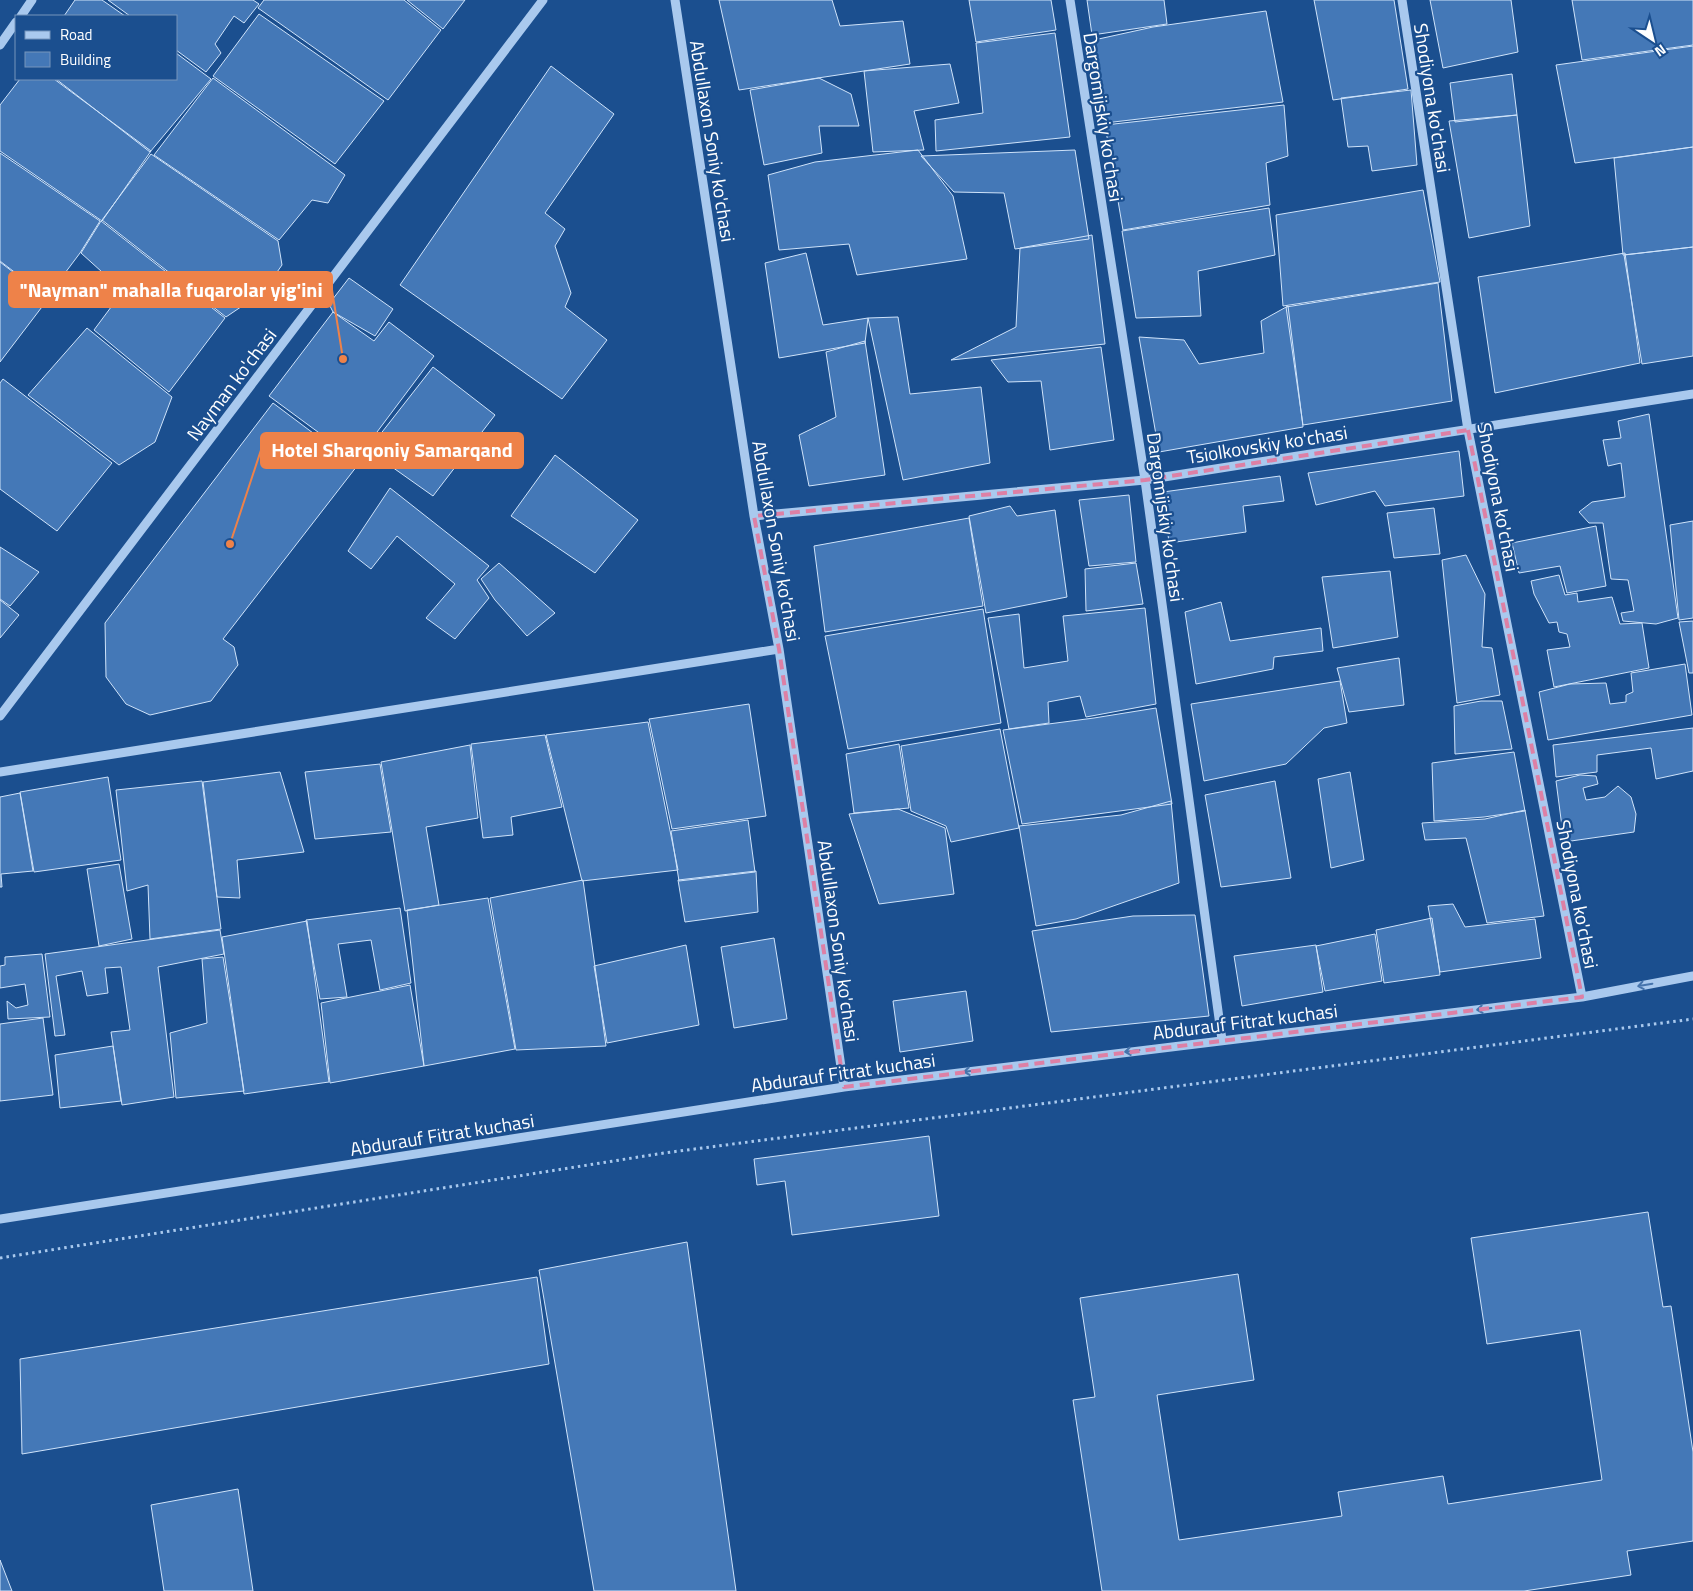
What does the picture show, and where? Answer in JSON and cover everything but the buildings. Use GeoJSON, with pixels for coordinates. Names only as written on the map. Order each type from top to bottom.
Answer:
{"type":"FeatureCollection","features":[{"type":"Feature","properties":{"kind":"street"},"geometry":{"type":"LineString","coordinates":[[22,15],[32,0]]}},
{"type":"Feature","properties":{"kind":"street","name":"Nayman ko'chasi"},"geometry":{"type":"LineString","coordinates":[[0,716],[543,0]]}},
{"type":"Feature","properties":{"kind":"street","name":"Abdullaxon Soniy ko'chasi"},"geometry":{"type":"LineString","coordinates":[[675,0],[754,516],[780,649],[844,1087]]}},
{"type":"Feature","properties":{"kind":"street","name":"Dargomijskiy ko'chasi"},"geometry":{"type":"LineString","coordinates":[[1070,0],[1145,480],[1222,1040]]}},
{"type":"Feature","properties":{"kind":"street","name":"Shodiyona ko'chasi"},"geometry":{"type":"LineString","coordinates":[[1402,0],[1468,430],[1582,997]]}},
{"type":"Feature","properties":{"kind":"street"},"geometry":{"type":"LineString","coordinates":[[0,45],[15,23]]}},
{"type":"Feature","properties":{"kind":"street","name":"Tsiolkovskiy ko'chasi"},"geometry":{"type":"LineString","coordinates":[[754,516],[1145,480],[1693,394]]}},
{"type":"Feature","properties":{"kind":"street"},"geometry":{"type":"LineString","coordinates":[[0,772],[780,649]]}},
{"type":"Feature","properties":{"kind":"street","name":"Abdurauf Fitrat kuchasi"},"geometry":{"type":"LineString","coordinates":[[0,1219],[844,1087],[1582,997],[1693,976]]}},
{"type":"Feature","properties":{"kind":"path"},"geometry":{"type":"LineString","coordinates":[[0,1258],[664,1153],[1693,1019]]}},
{"type":"Feature","properties":{"kind":"highlighted area"},"geometry":{"type":"Polygon","coordinates":[[[1468,430],[1582,997],[844,1087],[779,649],[754,516],[1145,480],[1468,430]]]}},
{"type":"Feature","properties":{"kind":"place","name":"\"Nayman\" mahalla fuqarolar yig'ini"},"geometry":{"type":"Point","coordinates":[343,359]}},
{"type":"Feature","properties":{"kind":"place","name":"Hotel Sharqoniy Samarqand"},"geometry":{"type":"Point","coordinates":[230,544]}}]}
